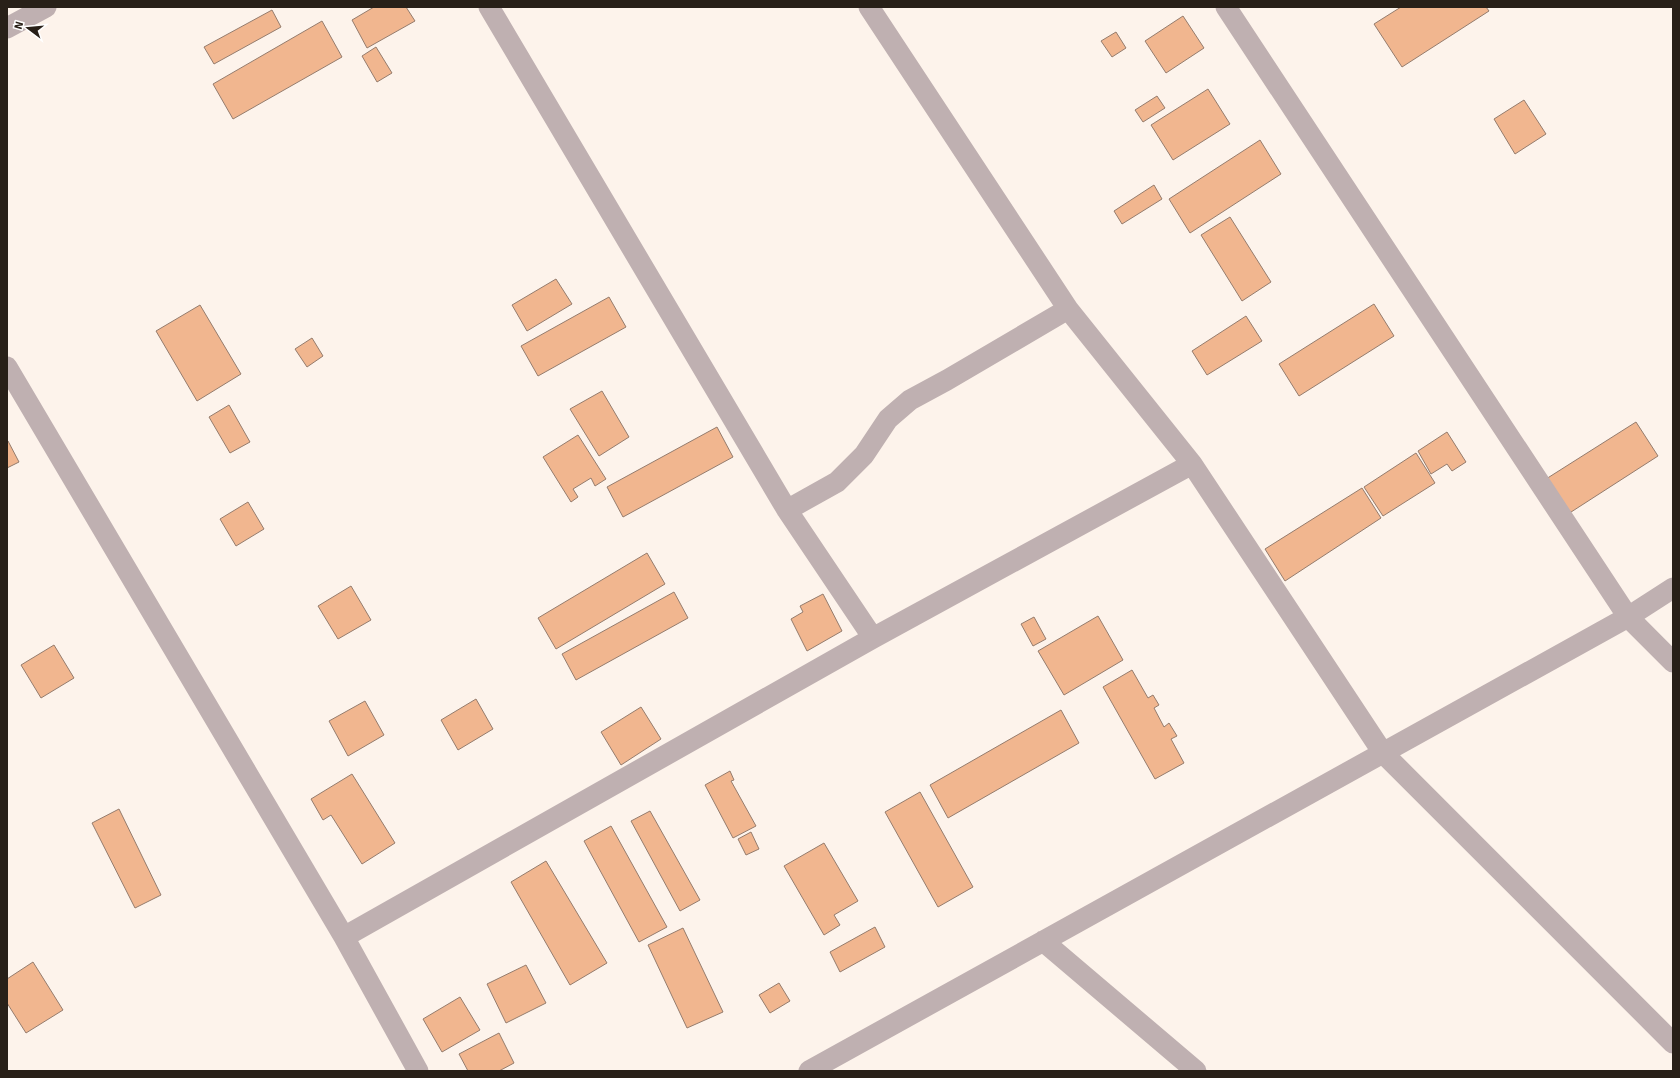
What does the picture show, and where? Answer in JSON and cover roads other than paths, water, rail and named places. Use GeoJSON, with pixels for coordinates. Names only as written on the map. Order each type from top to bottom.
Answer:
{"type":"FeatureCollection","features":[{"type":"Feature","properties":{"kind":"street"},"geometry":{"type":"LineString","coordinates":[[7,28],[46,7]]}},
{"type":"Feature","properties":{"kind":"street"},"geometry":{"type":"LineString","coordinates":[[489,7],[787,510],[873,638]]}},
{"type":"Feature","properties":{"kind":"street"},"geometry":{"type":"LineString","coordinates":[[869,7],[1068,309],[1192,464],[1383,753],[1673,1043]]}},
{"type":"Feature","properties":{"kind":"street"},"geometry":{"type":"LineString","coordinates":[[1226,7],[1628,617],[1673,662]]}},
{"type":"Feature","properties":{"kind":"street"},"geometry":{"type":"LineString","coordinates":[[787,510],[837,482],[864,455],[888,419],[910,400],[1068,309]]}},
{"type":"Feature","properties":{"kind":"street"},"geometry":{"type":"LineString","coordinates":[[7,368],[344,937],[418,1071]]}},
{"type":"Feature","properties":{"kind":"street"},"geometry":{"type":"LineString","coordinates":[[344,937],[873,638],[1192,464]]}},
{"type":"Feature","properties":{"kind":"street"},"geometry":{"type":"LineString","coordinates":[[809,1071],[1628,617],[1673,588]]}},
{"type":"Feature","properties":{"kind":"street"},"geometry":{"type":"LineString","coordinates":[[1043,941],[1196,1071]]}}]}
